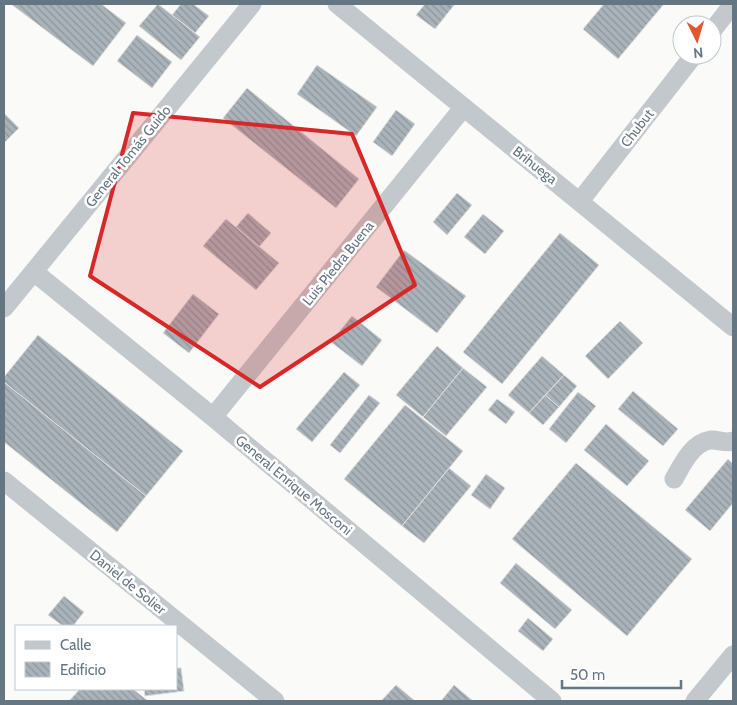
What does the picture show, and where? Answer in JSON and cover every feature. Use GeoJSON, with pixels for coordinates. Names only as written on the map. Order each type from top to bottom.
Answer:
{"type":"FeatureCollection","features":[{"type":"Feature","properties":{"kind":"street","name":"General Tomás Guido"},"geometry":{"type":"LineString","coordinates":[[4,308],[252,4]]}},
{"type":"Feature","properties":{"kind":"street","name":"Brihuega"},"geometry":{"type":"LineString","coordinates":[[336,4],[733,327]]}},
{"type":"Feature","properties":{"kind":"street"},"geometry":{"type":"LineString","coordinates":[[722,18],[733,4]]}},
{"type":"Feature","properties":{"kind":"street","name":"Chubut"},"geometry":{"type":"LineString","coordinates":[[580,201],[686,65]]}},
{"type":"Feature","properties":{"kind":"street","name":"Luis Piedra Buena"},"geometry":{"type":"LineString","coordinates":[[213,417],[463,108]]}},
{"type":"Feature","properties":{"kind":"street","name":"General Enrique Mosconi"},"geometry":{"type":"LineString","coordinates":[[34,272],[213,417],[552,701]]}},
{"type":"Feature","properties":{"kind":"street"},"geometry":{"type":"LineString","coordinates":[[674,479],[686,458],[700,444],[712,440],[727,443],[733,441]]}},
{"type":"Feature","properties":{"kind":"street","name":"Daniel de Solier"},"geometry":{"type":"LineString","coordinates":[[4,481],[275,701]]}},
{"type":"Feature","properties":{"kind":"street"},"geometry":{"type":"LineString","coordinates":[[695,701],[733,655]]}},
{"type":"Feature","properties":{"kind":"highlighted area"},"geometry":{"type":"Polygon","coordinates":[[[133,113],[352,134],[415,285],[260,387],[90,276],[133,113]]]}},
{"type":"Feature","properties":{"kind":"building"},"geometry":{"type":"Polygon","coordinates":[[[11,4],[101,4],[126,23],[93,66],[11,4]]]}},
{"type":"Feature","properties":{"kind":"building"},"geometry":{"type":"Polygon","coordinates":[[[158,4],[200,37],[181,60],[139,26],[158,4]]]}},
{"type":"Feature","properties":{"kind":"building"},"geometry":{"type":"Polygon","coordinates":[[[181,4],[193,4],[209,16],[195,33],[172,15],[181,4]]]}},
{"type":"Feature","properties":{"kind":"building"},"geometry":{"type":"Polygon","coordinates":[[[425,4],[455,4],[435,29],[416,15],[425,4]]]}},
{"type":"Feature","properties":{"kind":"building"},"geometry":{"type":"Polygon","coordinates":[[[604,4],[664,4],[618,59],[583,29],[604,4]]]}},
{"type":"Feature","properties":{"kind":"building"},"geometry":{"type":"Polygon","coordinates":[[[137,35],[172,62],[152,88],[117,61],[137,35]]]}},
{"type":"Feature","properties":{"kind":"building"},"geometry":{"type":"Polygon","coordinates":[[[317,65],[377,107],[356,136],[297,94],[317,65]]]}},
{"type":"Feature","properties":{"kind":"building"},"geometry":{"type":"Polygon","coordinates":[[[247,88],[359,179],[336,208],[223,118],[247,88]]]}},
{"type":"Feature","properties":{"kind":"building"},"geometry":{"type":"Polygon","coordinates":[[[396,110],[415,124],[392,156],[373,142],[396,110]]]}},
{"type":"Feature","properties":{"kind":"building"},"geometry":{"type":"Polygon","coordinates":[[[4,113],[19,128],[5,142],[4,141],[4,113]]]}},
{"type":"Feature","properties":{"kind":"building"},"geometry":{"type":"Polygon","coordinates":[[[457,193],[472,205],[447,235],[433,222],[457,193]]]}},
{"type":"Feature","properties":{"kind":"building"},"geometry":{"type":"Polygon","coordinates":[[[248,213],[271,233],[259,247],[236,227],[248,213]]]}},
{"type":"Feature","properties":{"kind":"building"},"geometry":{"type":"Polygon","coordinates":[[[483,214],[504,231],[485,254],[464,237],[483,214]]]}},
{"type":"Feature","properties":{"kind":"building"},"geometry":{"type":"Polygon","coordinates":[[[226,219],[279,263],[256,290],[203,246],[226,219]]]}},
{"type":"Feature","properties":{"kind":"building"},"geometry":{"type":"Polygon","coordinates":[[[560,233],[599,265],[502,384],[463,352],[560,233]]]}},
{"type":"Feature","properties":{"kind":"building"},"geometry":{"type":"Polygon","coordinates":[[[404,250],[466,296],[437,333],[376,287],[404,250]]]}},
{"type":"Feature","properties":{"kind":"building"},"geometry":{"type":"Polygon","coordinates":[[[193,294],[219,314],[189,353],[163,333],[193,294]]]}},
{"type":"Feature","properties":{"kind":"building"},"geometry":{"type":"Polygon","coordinates":[[[352,316],[382,340],[362,366],[331,342],[352,316]]]}},
{"type":"Feature","properties":{"kind":"building"},"geometry":{"type":"Polygon","coordinates":[[[620,321],[643,343],[608,379],[585,356],[620,321]]]}},
{"type":"Feature","properties":{"kind":"building"},"geometry":{"type":"Polygon","coordinates":[[[38,335],[183,451],[146,496],[4,382],[4,377],[38,335]]]}},
{"type":"Feature","properties":{"kind":"building"},"geometry":{"type":"Polygon","coordinates":[[[437,346],[463,368],[423,417],[396,395],[437,346]]]}},
{"type":"Feature","properties":{"kind":"building"},"geometry":{"type":"Polygon","coordinates":[[[542,356],[564,375],[529,413],[508,395],[542,356]]]}},
{"type":"Feature","properties":{"kind":"building"},"geometry":{"type":"Polygon","coordinates":[[[463,368],[487,387],[446,436],[423,417],[463,368]]]}},
{"type":"Feature","properties":{"kind":"building"},"geometry":{"type":"Polygon","coordinates":[[[344,372],[360,385],[312,442],[296,429],[344,372]]]}},
{"type":"Feature","properties":{"kind":"building"},"geometry":{"type":"Polygon","coordinates":[[[564,375],[577,386],[559,407],[545,395],[564,375]]]}},
{"type":"Feature","properties":{"kind":"building"},"geometry":{"type":"Polygon","coordinates":[[[4,382],[146,496],[117,532],[4,442],[4,382]]]}},
{"type":"Feature","properties":{"kind":"building"},"geometry":{"type":"Polygon","coordinates":[[[633,391],[678,429],[663,446],[618,409],[633,391]]]}},
{"type":"Feature","properties":{"kind":"building"},"geometry":{"type":"Polygon","coordinates":[[[578,392],[596,406],[566,443],[549,429],[578,392]]]}},
{"type":"Feature","properties":{"kind":"building"},"geometry":{"type":"Polygon","coordinates":[[[369,395],[380,403],[340,453],[330,445],[369,395]]]}},
{"type":"Feature","properties":{"kind":"building"},"geometry":{"type":"Polygon","coordinates":[[[545,395],[559,407],[543,425],[529,413],[545,395]]]}},
{"type":"Feature","properties":{"kind":"building"},"geometry":{"type":"Polygon","coordinates":[[[497,399],[515,412],[506,424],[488,410],[497,399]]]}},
{"type":"Feature","properties":{"kind":"building"},"geometry":{"type":"Polygon","coordinates":[[[405,405],[463,451],[402,526],[344,479],[405,405]]]}},
{"type":"Feature","properties":{"kind":"building"},"geometry":{"type":"Polygon","coordinates":[[[606,424],[649,461],[627,486],[584,450],[606,424]]]}},
{"type":"Feature","properties":{"kind":"building"},"geometry":{"type":"Polygon","coordinates":[[[728,459],[733,464],[733,503],[710,531],[685,510],[728,459]]]}},
{"type":"Feature","properties":{"kind":"building"},"geometry":{"type":"Polygon","coordinates":[[[576,463],[692,559],[627,636],[512,539],[576,463]]]}},
{"type":"Feature","properties":{"kind":"building"},"geometry":{"type":"Polygon","coordinates":[[[449,468],[471,486],[424,543],[402,526],[449,468]]]}},
{"type":"Feature","properties":{"kind":"building"},"geometry":{"type":"Polygon","coordinates":[[[486,474],[505,488],[490,509],[471,495],[486,474]]]}},
{"type":"Feature","properties":{"kind":"building"},"geometry":{"type":"Polygon","coordinates":[[[516,563],[572,610],[555,629],[500,583],[516,563]]]}},
{"type":"Feature","properties":{"kind":"building"},"geometry":{"type":"Polygon","coordinates":[[[64,596],[84,612],[74,625],[62,625],[48,615],[64,596]]]}},
{"type":"Feature","properties":{"kind":"building"},"geometry":{"type":"Polygon","coordinates":[[[528,618],[553,639],[543,651],[518,631],[528,618]]]}},
{"type":"Feature","properties":{"kind":"building"},"geometry":{"type":"Polygon","coordinates":[[[178,668],[181,668],[184,691],[145,696],[144,690],[178,690],[178,668]]]}},
{"type":"Feature","properties":{"kind":"building"},"geometry":{"type":"Polygon","coordinates":[[[396,685],[415,701],[381,701],[396,685]]]}},
{"type":"Feature","properties":{"kind":"building"},"geometry":{"type":"Polygon","coordinates":[[[454,685],[473,701],[441,701],[454,685]]]}},
{"type":"Feature","properties":{"kind":"building"},"geometry":{"type":"Polygon","coordinates":[[[79,690],[134,690],[148,701],[69,701],[79,690]]]}}]}
